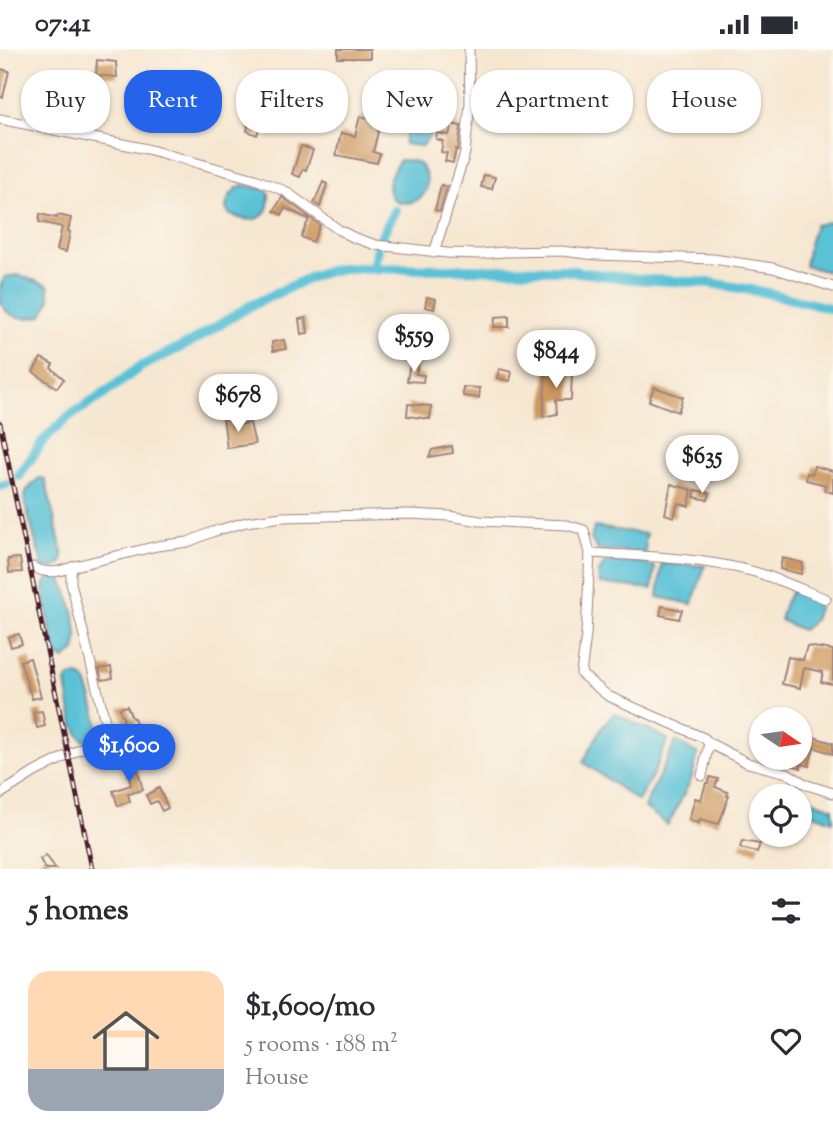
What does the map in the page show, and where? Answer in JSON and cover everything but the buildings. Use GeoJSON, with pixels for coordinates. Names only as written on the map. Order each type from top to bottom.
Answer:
{"type":"FeatureCollection","features":[{"type":"Feature","properties":{"kind":"street"},"geometry":{"type":"LineString","coordinates":[[433,253],[465,153],[470,103],[469,49]]}},
{"type":"Feature","properties":{"kind":"street"},"geometry":{"type":"LineString","coordinates":[[0,119],[147,149],[255,179],[285,191],[339,230],[376,245],[433,253],[561,251],[596,255],[713,259],[773,268],[833,287]]}},
{"type":"Feature","properties":{"kind":"street"},"geometry":{"type":"LineString","coordinates":[[33,567],[42,572],[51,572],[157,546],[188,542],[246,522],[282,517],[410,514],[567,525],[584,530],[590,553],[581,674],[608,696],[704,738],[748,763],[787,773],[807,785],[833,793]]}},
{"type":"Feature","properties":{"kind":"street"},"geometry":{"type":"LineString","coordinates":[[590,553],[667,557],[731,567],[758,573],[825,599]]}},
{"type":"Feature","properties":{"kind":"street"},"geometry":{"type":"LineString","coordinates":[[0,794],[35,772],[100,739],[106,725],[71,583],[71,571],[75,566]]}},
{"type":"Feature","properties":{"kind":"street"},"geometry":{"type":"LineString","coordinates":[[702,776],[709,743]]}},
{"type":"Feature","properties":{"kind":"water"},"geometry":{"type":"Polygon","coordinates":[[[406,133],[430,133],[422,146],[404,144],[406,133]]]}},
{"type":"Feature","properties":{"kind":"water"},"geometry":{"type":"Polygon","coordinates":[[[400,160],[417,163],[424,171],[427,185],[423,195],[414,201],[404,203],[394,200],[389,192],[390,179],[400,160]]]}},
{"type":"Feature","properties":{"kind":"water"},"geometry":{"type":"Polygon","coordinates":[[[242,185],[263,189],[269,193],[266,210],[258,218],[237,217],[229,214],[226,208],[231,194],[242,185]]]}},
{"type":"Feature","properties":{"kind":"water"},"geometry":{"type":"Polygon","coordinates":[[[828,222],[833,225],[833,265],[830,272],[805,266],[815,225],[828,222]]]}},
{"type":"Feature","properties":{"kind":"water"},"geometry":{"type":"Polygon","coordinates":[[[17,275],[48,285],[50,300],[42,315],[27,318],[14,316],[4,308],[0,293],[2,282],[5,277],[17,275]]]}},
{"type":"Feature","properties":{"kind":"water"},"geometry":{"type":"Polygon","coordinates":[[[39,478],[45,479],[63,556],[61,564],[53,568],[43,568],[24,500],[27,490],[39,478]]]}},
{"type":"Feature","properties":{"kind":"water"},"geometry":{"type":"Polygon","coordinates":[[[594,527],[647,534],[646,553],[598,550],[591,539],[594,527]]]}},
{"type":"Feature","properties":{"kind":"water"},"geometry":{"type":"Polygon","coordinates":[[[636,561],[655,567],[652,589],[600,584],[598,574],[605,562],[636,561]]]}},
{"type":"Feature","properties":{"kind":"water"},"geometry":{"type":"Polygon","coordinates":[[[662,563],[705,566],[692,604],[658,597],[662,563]]]}},
{"type":"Feature","properties":{"kind":"water"},"geometry":{"type":"Polygon","coordinates":[[[58,574],[71,603],[77,632],[75,651],[64,659],[58,656],[54,648],[44,595],[45,584],[50,575],[58,574]]]}},
{"type":"Feature","properties":{"kind":"water"},"geometry":{"type":"Polygon","coordinates":[[[792,590],[820,601],[814,620],[802,630],[780,620],[792,590]]]}},
{"type":"Feature","properties":{"kind":"water"},"geometry":{"type":"Polygon","coordinates":[[[73,676],[85,680],[98,727],[93,738],[86,742],[77,731],[70,706],[66,682],[73,676]]]}},
{"type":"Feature","properties":{"kind":"water"},"geometry":{"type":"Polygon","coordinates":[[[614,713],[668,739],[638,801],[583,762],[601,729],[614,713]]]}},
{"type":"Feature","properties":{"kind":"water"},"geometry":{"type":"Polygon","coordinates":[[[676,741],[698,754],[691,780],[668,825],[644,807],[676,741]]]}},
{"type":"Feature","properties":{"kind":"water"},"geometry":{"type":"Polygon","coordinates":[[[812,800],[833,808],[833,821],[812,813],[812,800]]]}},
{"type":"Feature","properties":{"kind":"waterway"},"geometry":{"type":"LineString","coordinates":[[379,241],[395,210]]}},
{"type":"Feature","properties":{"kind":"waterway"},"geometry":{"type":"LineString","coordinates":[[377,249],[374,264],[377,270]]}},
{"type":"Feature","properties":{"kind":"waterway"},"geometry":{"type":"LineString","coordinates":[[19,476],[43,441],[69,416],[140,367],[193,341],[250,306],[329,271],[346,268],[564,270],[633,279],[711,283],[833,309]]}},
{"type":"Feature","properties":{"kind":"waterway"},"geometry":{"type":"LineString","coordinates":[[0,486],[7,484]]}},
{"type":"Feature","properties":{"kind":"railway"},"geometry":{"type":"LineString","coordinates":[[0,423],[92,869]]}}]}
